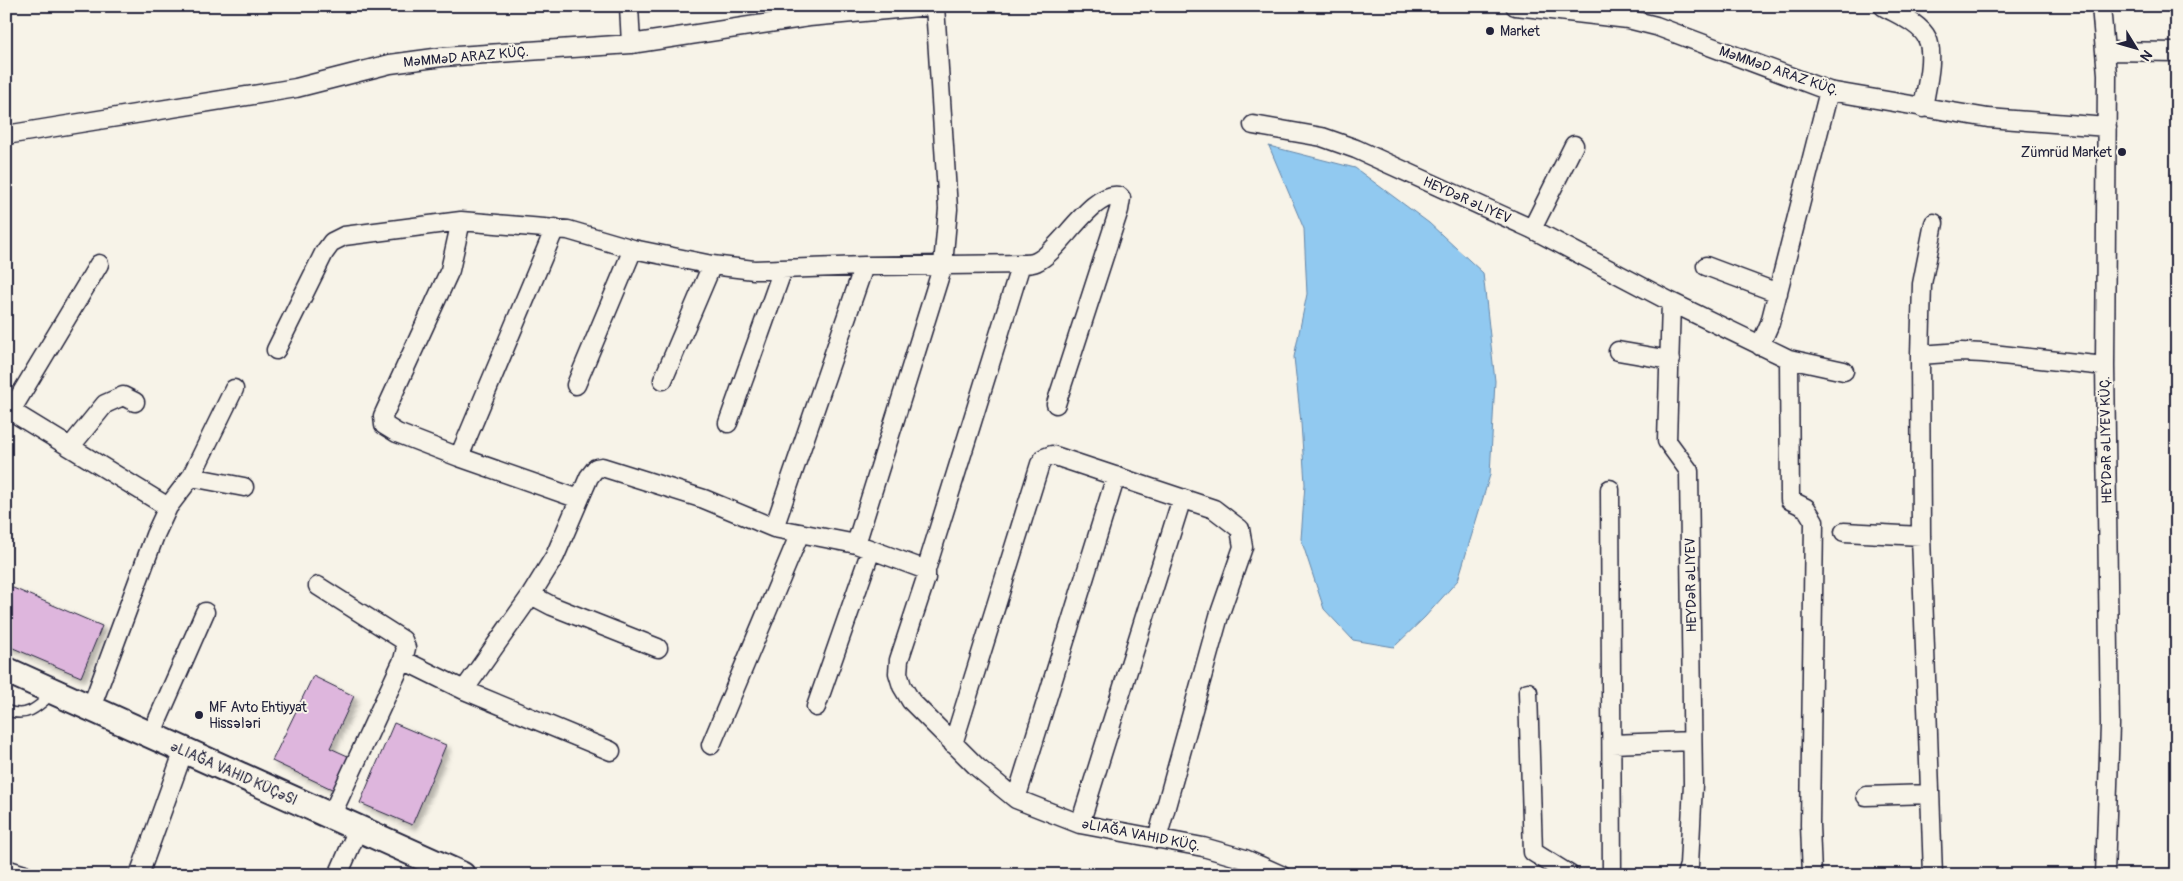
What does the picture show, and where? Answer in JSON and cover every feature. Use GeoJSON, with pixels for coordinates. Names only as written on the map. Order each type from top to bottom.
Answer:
{"type":"FeatureCollection","features":[{"type":"Feature","properties":{"kind":"main road","name":"ƏLIAĞA VAHID KÜÇƏSI"},"geometry":{"type":"LineString","coordinates":[[6,670],[462,875]]}},
{"type":"Feature","properties":{"kind":"street"},"geometry":{"type":"LineString","coordinates":[[629,6],[630,44]]}},
{"type":"Feature","properties":{"kind":"street","name":"MƏMMƏD ARAZ KÜÇ."},"geometry":{"type":"LineString","coordinates":[[6,134],[296,88],[390,64],[442,57],[630,44],[809,17],[930,6]]}},
{"type":"Feature","properties":{"kind":"street"},"geometry":{"type":"LineString","coordinates":[[816,708],[864,547],[943,265],[948,209],[935,6]]}},
{"type":"Feature","properties":{"kind":"street","name":"MƏMMƏD ARAZ KÜÇ."},"geometry":{"type":"LineString","coordinates":[[1515,6],[1656,26],[1829,91],[1988,118],[2107,127]]}},
{"type":"Feature","properties":{"kind":"street"},"geometry":{"type":"LineString","coordinates":[[1883,6],[1916,26],[1927,36],[1931,51],[1923,108]]}},
{"type":"Feature","properties":{"kind":"street","name":"HEYDƏR ƏLIYEV KÜÇ."},"geometry":{"type":"LineString","coordinates":[[2101,6],[2106,51],[2107,127],[2105,366],[2110,725],[2105,875]]}},
{"type":"Feature","properties":{"kind":"street"},"geometry":{"type":"LineString","coordinates":[[2106,51],[2177,52]]}},
{"type":"Feature","properties":{"kind":"street"},"geometry":{"type":"LineString","coordinates":[[1760,346],[1770,323],[1829,91]]}},
{"type":"Feature","properties":{"kind":"street","name":"HEYDƏR ƏLIYEV"},"geometry":{"type":"LineString","coordinates":[[1254,125],[1322,137],[1356,149],[1532,229],[1760,346],[1789,359],[1844,371]]}},
{"type":"Feature","properties":{"kind":"street"},"geometry":{"type":"LineString","coordinates":[[1532,229],[1574,145]]}},
{"type":"Feature","properties":{"kind":"street"},"geometry":{"type":"LineString","coordinates":[[276,350],[324,253],[332,242],[344,236],[461,221],[555,228],[592,235],[633,248],[712,265],[754,270],[864,266],[1021,264],[1036,262],[1048,254],[1088,210],[1116,195],[1121,198],[1116,219],[1056,404]]}},
{"type":"Feature","properties":{"kind":"street"},"geometry":{"type":"LineString","coordinates":[[461,221],[450,270],[383,416],[384,425],[397,434],[579,499]]}},
{"type":"Feature","properties":{"kind":"street"},"geometry":{"type":"LineString","coordinates":[[1933,875],[1921,536],[1920,355],[1922,284],[1934,223]]}},
{"type":"Feature","properties":{"kind":"street"},"geometry":{"type":"LineString","coordinates":[[459,457],[555,228]]}},
{"type":"Feature","properties":{"kind":"street"},"geometry":{"type":"LineString","coordinates":[[576,384],[633,248]]}},
{"type":"Feature","properties":{"kind":"street"},"geometry":{"type":"LineString","coordinates":[[99,264],[9,409],[168,507]]}},
{"type":"Feature","properties":{"kind":"street","name":"ƏLIAĞA VAHID KÜÇ."},"geometry":{"type":"LineString","coordinates":[[1021,264],[926,570],[926,578],[899,660],[898,673],[902,686],[911,701],[952,744],[996,784],[1016,799],[1080,824],[1203,847],[1245,859],[1281,875]]}},
{"type":"Feature","properties":{"kind":"street"},"geometry":{"type":"LineString","coordinates":[[663,380],[712,265]]}},
{"type":"Feature","properties":{"kind":"street"},"geometry":{"type":"LineString","coordinates":[[774,528],[864,266]]}},
{"type":"Feature","properties":{"kind":"street"},"geometry":{"type":"LineString","coordinates":[[1706,266],[1778,293]]}},
{"type":"Feature","properties":{"kind":"street"},"geometry":{"type":"LineString","coordinates":[[728,423],[783,269]]}},
{"type":"Feature","properties":{"kind":"street","name":"HEYDƏR ƏLIYEV"},"geometry":{"type":"LineString","coordinates":[[1671,302],[1667,441],[1689,471],[1692,802],[1689,865],[1686,875]]}},
{"type":"Feature","properties":{"kind":"street"},"geometry":{"type":"LineString","coordinates":[[1618,351],[1670,360]]}},
{"type":"Feature","properties":{"kind":"street"},"geometry":{"type":"LineString","coordinates":[[1920,355],[1961,352],[1983,353],[2105,366]]}},
{"type":"Feature","properties":{"kind":"street"},"geometry":{"type":"LineString","coordinates":[[1789,359],[1790,500],[1806,508],[1814,522],[1810,825],[1812,875]]}},
{"type":"Feature","properties":{"kind":"street"},"geometry":{"type":"LineString","coordinates":[[91,708],[155,535],[168,507],[191,476],[234,389]]}},
{"type":"Feature","properties":{"kind":"street"},"geometry":{"type":"LineString","coordinates":[[70,446],[105,404],[124,396],[135,402]]}},
{"type":"Feature","properties":{"kind":"street"},"geometry":{"type":"LineString","coordinates":[[952,744],[1040,464],[1044,458],[1052,455],[1214,509],[1240,529],[1244,547],[1219,616],[1157,839]]}},
{"type":"Feature","properties":{"kind":"street"},"geometry":{"type":"LineString","coordinates":[[464,690],[531,595],[555,556],[589,477],[596,468],[602,467],[704,499],[774,528],[864,547],[926,570]]}},
{"type":"Feature","properties":{"kind":"street"},"geometry":{"type":"LineString","coordinates":[[191,476],[244,487]]}},
{"type":"Feature","properties":{"kind":"street"},"geometry":{"type":"LineString","coordinates":[[1016,799],[1116,476]]}},
{"type":"Feature","properties":{"kind":"street"},"geometry":{"type":"LineString","coordinates":[[1610,489],[1612,875]]}},
{"type":"Feature","properties":{"kind":"street"},"geometry":{"type":"LineString","coordinates":[[1080,824],[1182,498]]}},
{"type":"Feature","properties":{"kind":"street"},"geometry":{"type":"LineString","coordinates":[[1844,532],[1921,536]]}},
{"type":"Feature","properties":{"kind":"street"},"geometry":{"type":"LineString","coordinates":[[711,745],[800,533]]}},
{"type":"Feature","properties":{"kind":"street"},"geometry":{"type":"LineString","coordinates":[[318,586],[403,640],[406,648],[403,660],[331,816]]}},
{"type":"Feature","properties":{"kind":"street"},"geometry":{"type":"LineString","coordinates":[[531,595],[552,606],[658,648]]}},
{"type":"Feature","properties":{"kind":"street"},"geometry":{"type":"LineString","coordinates":[[152,735],[205,612]]}},
{"type":"Feature","properties":{"kind":"street"},"geometry":{"type":"LineString","coordinates":[[403,660],[464,690],[611,751]]}},
{"type":"Feature","properties":{"kind":"street"},"geometry":{"type":"LineString","coordinates":[[1528,692],[1533,852],[1570,875]]}},
{"type":"Feature","properties":{"kind":"street"},"geometry":{"type":"LineString","coordinates":[[1612,744],[1692,741]]}},
{"type":"Feature","properties":{"kind":"street"},"geometry":{"type":"LineString","coordinates":[[139,875],[184,750]]}},
{"type":"Feature","properties":{"kind":"street"},"geometry":{"type":"LineString","coordinates":[[1866,796],[1930,794]]}},
{"type":"Feature","properties":{"kind":"street"},"geometry":{"type":"LineString","coordinates":[[338,875],[358,829]]}},
{"type":"Feature","properties":{"kind":"street"},"geometry":{"type":"LineString","coordinates":[[6,869],[25,875]]}},
{"type":"Feature","properties":{"kind":"lane"},"geometry":{"type":"LineString","coordinates":[[6,710],[23,714],[36,709],[54,692]]}},
{"type":"Feature","properties":{"kind":"water"},"geometry":{"type":"Polygon","coordinates":[[[1269,146],[1355,168],[1429,223],[1483,273],[1495,381],[1490,475],[1458,580],[1425,617],[1394,647],[1353,640],[1324,609],[1301,539],[1305,484],[1294,357],[1307,294],[1304,229],[1269,146]]]}},
{"type":"Feature","properties":{"kind":"building"},"geometry":{"type":"Polygon","coordinates":[[[6,585],[102,626],[81,677],[6,645],[6,585]]]}},
{"type":"Feature","properties":{"kind":"building"},"geometry":{"type":"Polygon","coordinates":[[[313,676],[354,696],[330,748],[350,757],[334,790],[272,761],[313,676]]]}},
{"type":"Feature","properties":{"kind":"building"},"geometry":{"type":"Polygon","coordinates":[[[394,723],[446,745],[412,825],[360,803],[394,723]]]}},
{"type":"Feature","properties":{"kind":"place","name":"Market"},"geometry":{"type":"Point","coordinates":[1490,31]}},
{"type":"Feature","properties":{"kind":"place","name":"Zümrüd Market"},"geometry":{"type":"Point","coordinates":[2122,152]}},
{"type":"Feature","properties":{"kind":"place","name":"MF Avto Ehtiyyat Hissələri"},"geometry":{"type":"Point","coordinates":[199,715]}}]}
